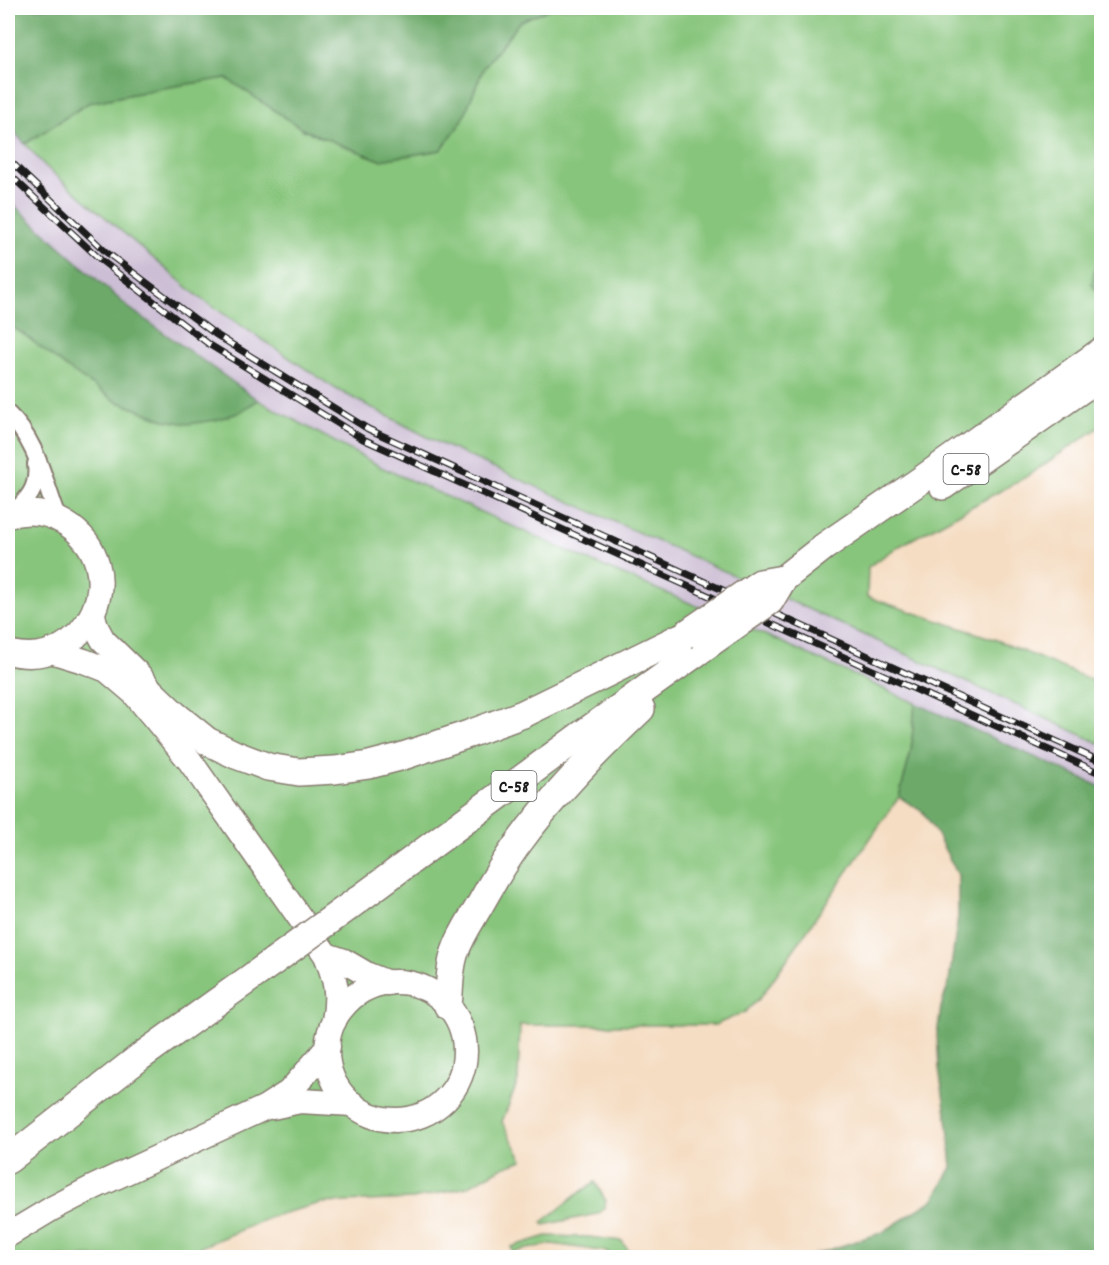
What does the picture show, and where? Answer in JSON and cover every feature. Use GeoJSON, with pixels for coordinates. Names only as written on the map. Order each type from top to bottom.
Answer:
{"type":"FeatureCollection","features":[{"type":"Feature","properties":{"kind":"main road","name":"C-58"},"geometry":{"type":"LineString","coordinates":[[8,1160],[140,1057],[347,908],[580,735],[681,664],[694,641],[770,601],[783,579],[825,546],[849,548],[902,514],[1098,361]]}},
{"type":"Feature","properties":{"kind":"main road"},"geometry":{"type":"LineString","coordinates":[[153,694],[207,741],[236,755],[268,767],[299,772],[335,770],[400,757],[469,735],[694,641]]}},
{"type":"Feature","properties":{"kind":"main road"},"geometry":{"type":"LineString","coordinates":[[448,1006],[454,954],[493,881],[517,844],[567,783],[651,700],[681,664]]}},
{"type":"Feature","properties":{"kind":"street"},"geometry":{"type":"LineString","coordinates":[[8,414],[21,430],[42,467],[59,520]]}},
{"type":"Feature","properties":{"kind":"street"},"geometry":{"type":"LineString","coordinates":[[9,516],[25,501],[35,485],[37,478],[35,457],[31,446]]}},
{"type":"Feature","properties":{"kind":"street"},"geometry":{"type":"LineString","coordinates":[[8,652],[33,655],[64,646],[86,627],[93,615],[100,588],[96,560],[75,530],[52,516],[18,513],[9,516]]}},
{"type":"Feature","properties":{"kind":"street"},"geometry":{"type":"LineString","coordinates":[[93,615],[103,640],[139,675],[153,694],[190,761]]}},
{"type":"Feature","properties":{"kind":"street"},"geometry":{"type":"LineString","coordinates":[[51,651],[107,670],[134,693],[190,761],[326,955],[334,978],[337,1003],[330,1034],[328,1058],[333,1078],[345,1097],[360,1110],[378,1117],[405,1119],[423,1114],[439,1105],[457,1083],[465,1056],[461,1029],[448,1006],[440,998],[421,987],[411,984],[377,985],[347,1002],[334,1022]]}},
{"type":"Feature","properties":{"kind":"street"},"geometry":{"type":"LineString","coordinates":[[326,955],[344,961],[388,983]]}},
{"type":"Feature","properties":{"kind":"street"},"geometry":{"type":"LineString","coordinates":[[8,1235],[92,1188],[264,1108],[288,1092],[328,1047]]}},
{"type":"Feature","properties":{"kind":"street"},"geometry":{"type":"LineString","coordinates":[[264,1108],[300,1101],[353,1104]]}},
{"type":"Feature","properties":{"kind":"shaded area"},"geometry":{"type":"Polygon","coordinates":[[[8,125],[45,166],[200,298],[336,389],[437,442],[1101,744],[1101,787],[777,640],[588,560],[383,468],[258,400],[129,308],[8,200],[8,125]]]}},
{"type":"Feature","properties":{"kind":"green space"},"geometry":{"type":"Polygon","coordinates":[[[8,8],[552,8],[520,21],[484,67],[462,121],[441,150],[380,160],[304,130],[226,78],[88,103],[25,144],[8,125],[8,8]]]}},
{"type":"Feature","properties":{"kind":"green space"},"geometry":{"type":"Polygon","coordinates":[[[552,8],[1101,8],[1102,253],[1097,258],[1092,284],[1101,298],[1101,426],[1024,478],[896,548],[868,567],[867,597],[994,639],[1101,684],[1101,744],[437,442],[336,389],[200,298],[45,166],[25,144],[88,103],[226,78],[304,130],[380,160],[441,150],[462,121],[484,67],[520,21],[552,8]]]}},
{"type":"Feature","properties":{"kind":"green space"},"geometry":{"type":"Polygon","coordinates":[[[8,200],[129,308],[258,400],[238,413],[216,420],[188,424],[164,420],[116,401],[8,324],[8,200]]]}},
{"type":"Feature","properties":{"kind":"green space"},"geometry":{"type":"Polygon","coordinates":[[[1101,253],[1101,298],[1092,284],[1097,258],[1101,253]]]}},
{"type":"Feature","properties":{"kind":"green space"},"geometry":{"type":"Polygon","coordinates":[[[8,324],[116,401],[164,420],[238,413],[258,400],[383,468],[588,560],[777,640],[915,703],[911,752],[899,797],[761,997],[745,1012],[715,1025],[520,1025],[518,1081],[502,1122],[523,1160],[503,1167],[467,1187],[413,1199],[321,1203],[273,1216],[178,1257],[8,1257],[8,324]]]}},
{"type":"Feature","properties":{"kind":"green space"},"geometry":{"type":"Polygon","coordinates":[[[915,703],[1101,787],[1101,1257],[808,1257],[883,1232],[933,1200],[952,1167],[939,1069],[937,1035],[941,1007],[949,982],[958,916],[958,875],[923,812],[899,797],[911,752],[915,703]]]}},
{"type":"Feature","properties":{"kind":"green space"},"geometry":{"type":"Polygon","coordinates":[[[595,1182],[606,1201],[603,1210],[597,1214],[544,1225],[542,1222],[595,1182]]]}},
{"type":"Feature","properties":{"kind":"green space"},"geometry":{"type":"Polygon","coordinates":[[[547,1236],[622,1241],[633,1257],[612,1257],[608,1252],[552,1244],[513,1252],[511,1247],[547,1236]]]}},
{"type":"Feature","properties":{"kind":"railway"},"geometry":{"type":"LineString","coordinates":[[8,159],[106,252],[215,334],[368,429],[1102,762]]}},
{"type":"Feature","properties":{"kind":"railway"},"geometry":{"type":"LineString","coordinates":[[8,173],[102,261],[210,345],[363,439],[1102,774]]}}]}
